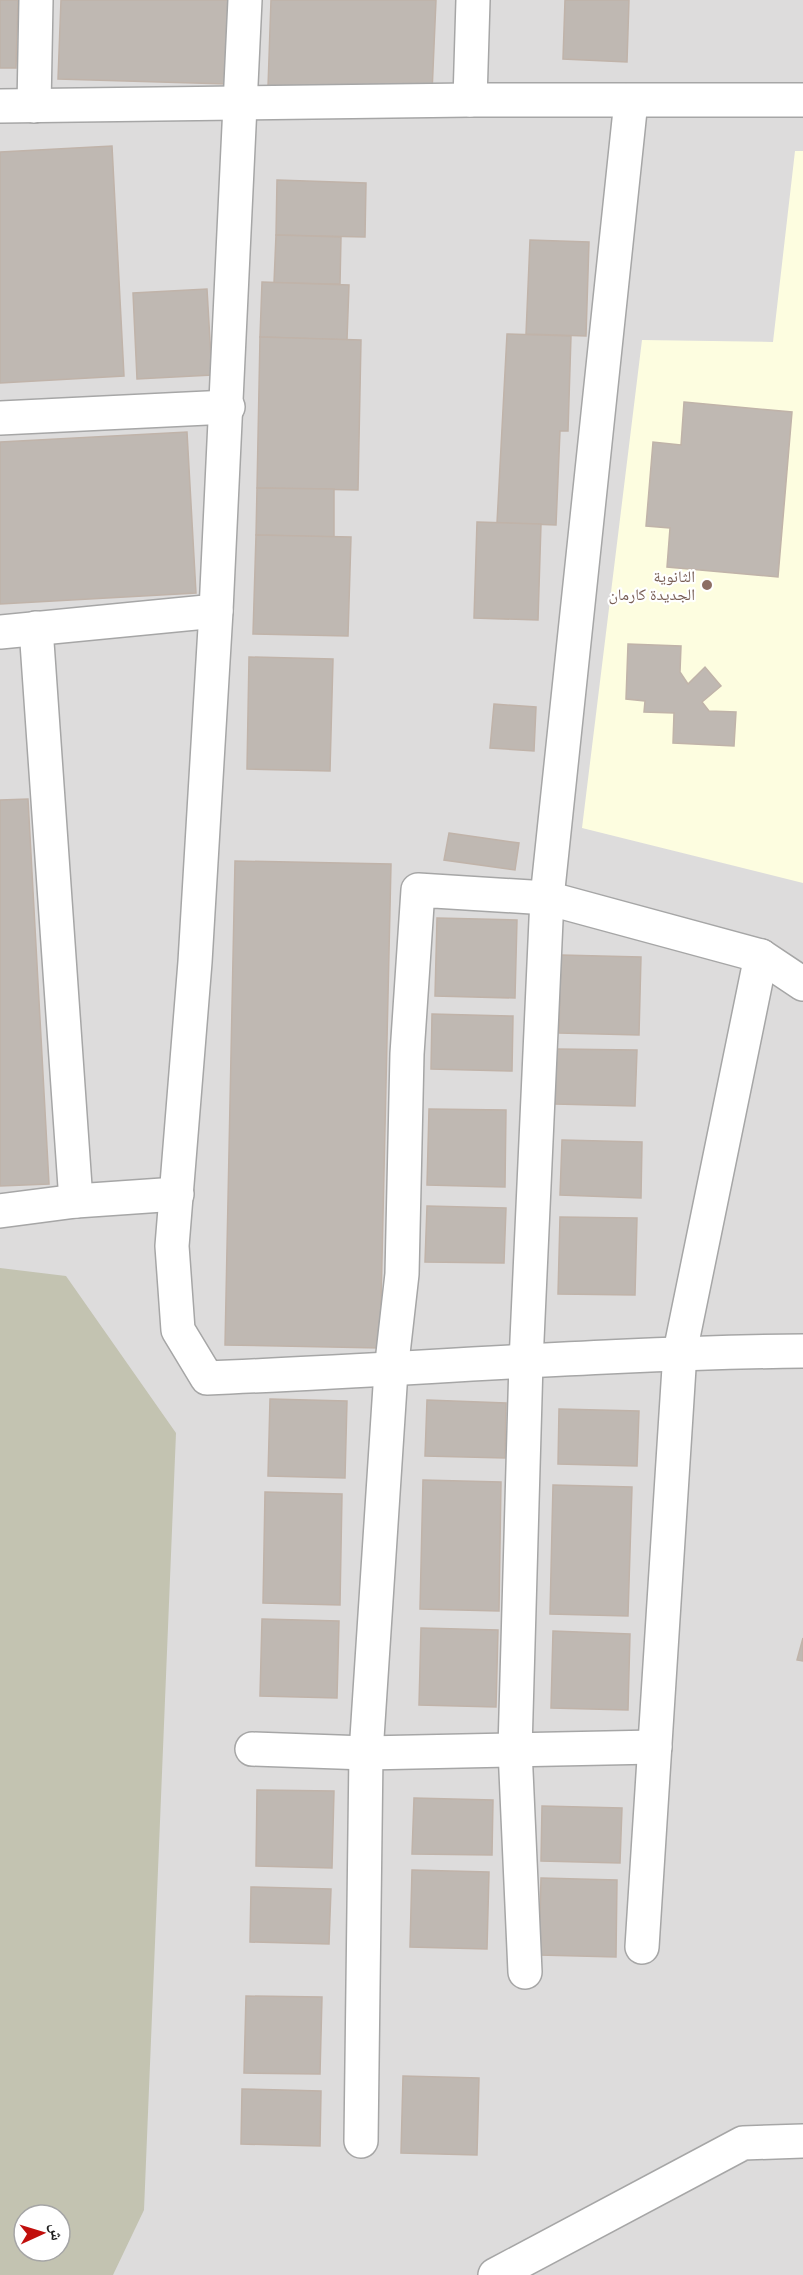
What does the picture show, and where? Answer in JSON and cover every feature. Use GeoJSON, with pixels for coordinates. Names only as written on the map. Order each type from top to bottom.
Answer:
{"type":"FeatureCollection","features":[{"type":"Feature","properties":{"kind":"street"},"geometry":{"type":"LineString","coordinates":[[34,106],[36,0]]}},
{"type":"Feature","properties":{"kind":"street"},"geometry":{"type":"LineString","coordinates":[[245,0],[228,406],[195,962],[172,1246],[178,1330],[207,1378],[391,1371],[680,1352],[803,1351]]}},
{"type":"Feature","properties":{"kind":"street"},"geometry":{"type":"LineString","coordinates":[[470,100],[473,0]]}},
{"type":"Feature","properties":{"kind":"street"},"geometry":{"type":"LineString","coordinates":[[0,106],[470,100],[803,100]]}},
{"type":"Feature","properties":{"kind":"street"},"geometry":{"type":"LineString","coordinates":[[525,1972],[515,1749],[526,1362],[548,898],[632,101]]}},
{"type":"Feature","properties":{"kind":"street"},"geometry":{"type":"LineString","coordinates":[[0,417],[228,406]]}},
{"type":"Feature","properties":{"kind":"street"},"geometry":{"type":"LineString","coordinates":[[0,632],[216,610]]}},
{"type":"Feature","properties":{"kind":"street"},"geometry":{"type":"LineString","coordinates":[[36,628],[76,1201]]}},
{"type":"Feature","properties":{"kind":"street"},"geometry":{"type":"LineString","coordinates":[[361,2141],[366,1753],[391,1371],[402,1274],[407,1054],[418,890],[548,898],[760,956],[803,984]]}},
{"type":"Feature","properties":{"kind":"street"},"geometry":{"type":"LineString","coordinates":[[642,1947],[680,1352],[760,956]]}},
{"type":"Feature","properties":{"kind":"street"},"geometry":{"type":"LineString","coordinates":[[0,1211],[76,1201],[177,1194]]}},
{"type":"Feature","properties":{"kind":"street"},"geometry":{"type":"LineString","coordinates":[[252,1749],[366,1753],[655,1747]]}},
{"type":"Feature","properties":{"kind":"street"},"geometry":{"type":"LineString","coordinates":[[495,2275],[743,2143],[803,2141]]}},
{"type":"Feature","properties":{"kind":"shaded area"},"geometry":{"type":"Polygon","coordinates":[[[0,0],[803,0],[803,2275],[0,2275],[0,0]]]}},
{"type":"Feature","properties":{"kind":"shaded area","name":"الثانوية الجديدة كارمان"},"geometry":{"type":"Polygon","coordinates":[[[795,151],[803,151],[803,883],[582,828],[642,340],[773,342],[795,151]]]}},
{"type":"Feature","properties":{"kind":"shaded area"},"geometry":{"type":"Polygon","coordinates":[[[0,1268],[66,1276],[176,1433],[144,2210],[113,2275],[0,2275],[0,1268]]]}},
{"type":"Feature","properties":{"kind":"building"},"geometry":{"type":"Polygon","coordinates":[[[0,0],[18,0],[16,68],[0,68],[0,0]]]}},
{"type":"Feature","properties":{"kind":"building"},"geometry":{"type":"Polygon","coordinates":[[[61,0],[229,0],[227,84],[58,79],[61,0]]]}},
{"type":"Feature","properties":{"kind":"building"},"geometry":{"type":"Polygon","coordinates":[[[271,0],[436,0],[432,93],[268,87],[271,0]]]}},
{"type":"Feature","properties":{"kind":"building"},"geometry":{"type":"Polygon","coordinates":[[[565,0],[629,0],[627,62],[563,59],[565,0]]]}},
{"type":"Feature","properties":{"kind":"building"},"geometry":{"type":"Polygon","coordinates":[[[112,146],[124,376],[0,383],[0,152],[112,146]]]}},
{"type":"Feature","properties":{"kind":"building"},"geometry":{"type":"Polygon","coordinates":[[[277,180],[366,183],[365,237],[276,235],[277,180]]]}},
{"type":"Feature","properties":{"kind":"building"},"geometry":{"type":"Polygon","coordinates":[[[276,235],[341,237],[340,284],[274,283],[276,235]]]}},
{"type":"Feature","properties":{"kind":"building"},"geometry":{"type":"Polygon","coordinates":[[[530,240],[589,242],[586,336],[526,334],[530,240]]]}},
{"type":"Feature","properties":{"kind":"building"},"geometry":{"type":"Polygon","coordinates":[[[262,282],[349,285],[347,340],[260,337],[262,282]]]}},
{"type":"Feature","properties":{"kind":"building"},"geometry":{"type":"Polygon","coordinates":[[[207,289],[212,375],[137,379],[133,293],[207,289]]]}},
{"type":"Feature","properties":{"kind":"building"},"geometry":{"type":"Polygon","coordinates":[[[507,334],[571,336],[568,431],[560,431],[556,525],[497,523],[507,334]]]}},
{"type":"Feature","properties":{"kind":"building"},"geometry":{"type":"Polygon","coordinates":[[[260,337],[361,340],[358,490],[257,488],[260,337]]]}},
{"type":"Feature","properties":{"kind":"building"},"geometry":{"type":"Polygon","coordinates":[[[684,402],[792,412],[778,577],[667,567],[670,528],[646,526],[653,442],[681,445],[684,402]]]}},
{"type":"Feature","properties":{"kind":"building"},"geometry":{"type":"Polygon","coordinates":[[[187,432],[196,593],[0,604],[0,442],[187,432]]]}},
{"type":"Feature","properties":{"kind":"building"},"geometry":{"type":"Polygon","coordinates":[[[257,488],[334,489],[334,537],[256,535],[257,488]]]}},
{"type":"Feature","properties":{"kind":"building"},"geometry":{"type":"Polygon","coordinates":[[[477,522],[541,524],[538,620],[474,618],[477,522]]]}},
{"type":"Feature","properties":{"kind":"building"},"geometry":{"type":"Polygon","coordinates":[[[256,535],[351,537],[348,636],[253,634],[256,535]]]}},
{"type":"Feature","properties":{"kind":"building"},"geometry":{"type":"Polygon","coordinates":[[[628,644],[681,646],[680,672],[688,684],[705,667],[721,686],[702,702],[709,711],[736,712],[734,746],[673,743],[674,713],[644,712],[645,701],[626,699],[628,644]]]}},
{"type":"Feature","properties":{"kind":"building"},"geometry":{"type":"Polygon","coordinates":[[[249,657],[333,659],[330,771],[247,769],[249,657]]]}},
{"type":"Feature","properties":{"kind":"building"},"geometry":{"type":"Polygon","coordinates":[[[494,704],[536,707],[534,751],[490,748],[494,704]]]}},
{"type":"Feature","properties":{"kind":"building"},"geometry":{"type":"Polygon","coordinates":[[[28,799],[49,1184],[0,1186],[0,800],[28,799]]]}},
{"type":"Feature","properties":{"kind":"building"},"geometry":{"type":"Polygon","coordinates":[[[449,833],[519,843],[515,870],[444,860],[449,833]]]}},
{"type":"Feature","properties":{"kind":"building"},"geometry":{"type":"Polygon","coordinates":[[[235,861],[391,864],[380,1348],[225,1345],[235,861]]]}},
{"type":"Feature","properties":{"kind":"building"},"geometry":{"type":"Polygon","coordinates":[[[437,918],[517,920],[515,998],[435,996],[437,918]]]}},
{"type":"Feature","properties":{"kind":"building"},"geometry":{"type":"Polygon","coordinates":[[[561,955],[641,957],[639,1035],[559,1033],[561,955]]]}},
{"type":"Feature","properties":{"kind":"building"},"geometry":{"type":"Polygon","coordinates":[[[432,1014],[513,1016],[512,1071],[431,1069],[432,1014]]]}},
{"type":"Feature","properties":{"kind":"building"},"geometry":{"type":"Polygon","coordinates":[[[556,1049],[637,1050],[635,1106],[555,1104],[556,1049]]]}},
{"type":"Feature","properties":{"kind":"building"},"geometry":{"type":"Polygon","coordinates":[[[429,1109],[506,1110],[505,1187],[427,1185],[429,1109]]]}},
{"type":"Feature","properties":{"kind":"building"},"geometry":{"type":"Polygon","coordinates":[[[562,1140],[642,1142],[641,1198],[560,1195],[562,1140]]]}},
{"type":"Feature","properties":{"kind":"building"},"geometry":{"type":"Polygon","coordinates":[[[427,1206],[506,1208],[504,1263],[425,1262],[427,1206]]]}},
{"type":"Feature","properties":{"kind":"building"},"geometry":{"type":"Polygon","coordinates":[[[560,1217],[637,1218],[635,1295],[558,1294],[560,1217]]]}},
{"type":"Feature","properties":{"kind":"building"},"geometry":{"type":"Polygon","coordinates":[[[270,1399],[347,1401],[345,1478],[268,1476],[270,1399]]]}},
{"type":"Feature","properties":{"kind":"building"},"geometry":{"type":"Polygon","coordinates":[[[427,1400],[506,1403],[505,1458],[425,1456],[427,1400]]]}},
{"type":"Feature","properties":{"kind":"building"},"geometry":{"type":"Polygon","coordinates":[[[559,1409],[639,1411],[637,1466],[558,1464],[559,1409]]]}},
{"type":"Feature","properties":{"kind":"building"},"geometry":{"type":"Polygon","coordinates":[[[423,1480],[501,1482],[499,1611],[420,1609],[423,1480]]]}},
{"type":"Feature","properties":{"kind":"building"},"geometry":{"type":"Polygon","coordinates":[[[553,1485],[632,1487],[628,1616],[550,1614],[553,1485]]]}},
{"type":"Feature","properties":{"kind":"building"},"geometry":{"type":"Polygon","coordinates":[[[265,1492],[342,1494],[340,1605],[263,1603],[265,1492]]]}},
{"type":"Feature","properties":{"kind":"building"},"geometry":{"type":"Polygon","coordinates":[[[262,1619],[339,1621],[337,1698],[260,1696],[262,1619]]]}},
{"type":"Feature","properties":{"kind":"building"},"geometry":{"type":"Polygon","coordinates":[[[421,1628],[498,1630],[496,1707],[419,1705],[421,1628]]]}},
{"type":"Feature","properties":{"kind":"building"},"geometry":{"type":"Polygon","coordinates":[[[553,1631],[630,1634],[628,1710],[551,1708],[553,1631]]]}},
{"type":"Feature","properties":{"kind":"building"},"geometry":{"type":"Polygon","coordinates":[[[803,1638],[803,1661],[797,1660],[803,1638]]]}},
{"type":"Feature","properties":{"kind":"building"},"geometry":{"type":"Polygon","coordinates":[[[257,1790],[334,1791],[332,1868],[256,1866],[257,1790]]]}},
{"type":"Feature","properties":{"kind":"building"},"geometry":{"type":"Polygon","coordinates":[[[414,1798],[493,1800],[492,1855],[412,1854],[414,1798]]]}},
{"type":"Feature","properties":{"kind":"building"},"geometry":{"type":"Polygon","coordinates":[[[542,1806],[622,1808],[620,1863],[541,1861],[542,1806]]]}},
{"type":"Feature","properties":{"kind":"building"},"geometry":{"type":"Polygon","coordinates":[[[412,1870],[489,1872],[487,1949],[410,1947],[412,1870]]]}},
{"type":"Feature","properties":{"kind":"building"},"geometry":{"type":"Polygon","coordinates":[[[541,1878],[617,1880],[616,1957],[539,1955],[541,1878]]]}},
{"type":"Feature","properties":{"kind":"building"},"geometry":{"type":"Polygon","coordinates":[[[251,1887],[331,1889],[329,1944],[250,1942],[251,1887]]]}},
{"type":"Feature","properties":{"kind":"building"},"geometry":{"type":"Polygon","coordinates":[[[246,1996],[322,1997],[320,2074],[244,2073],[246,1996]]]}},
{"type":"Feature","properties":{"kind":"building"},"geometry":{"type":"Polygon","coordinates":[[[403,2076],[479,2078],[477,2155],[401,2153],[403,2076]]]}},
{"type":"Feature","properties":{"kind":"building"},"geometry":{"type":"Polygon","coordinates":[[[242,2089],[321,2091],[320,2146],[241,2144],[242,2089]]]}},
{"type":"Feature","properties":{"kind":"place","name":"الثانوية الجديدة كارمان"},"geometry":{"type":"Point","coordinates":[707,585]}}]}
